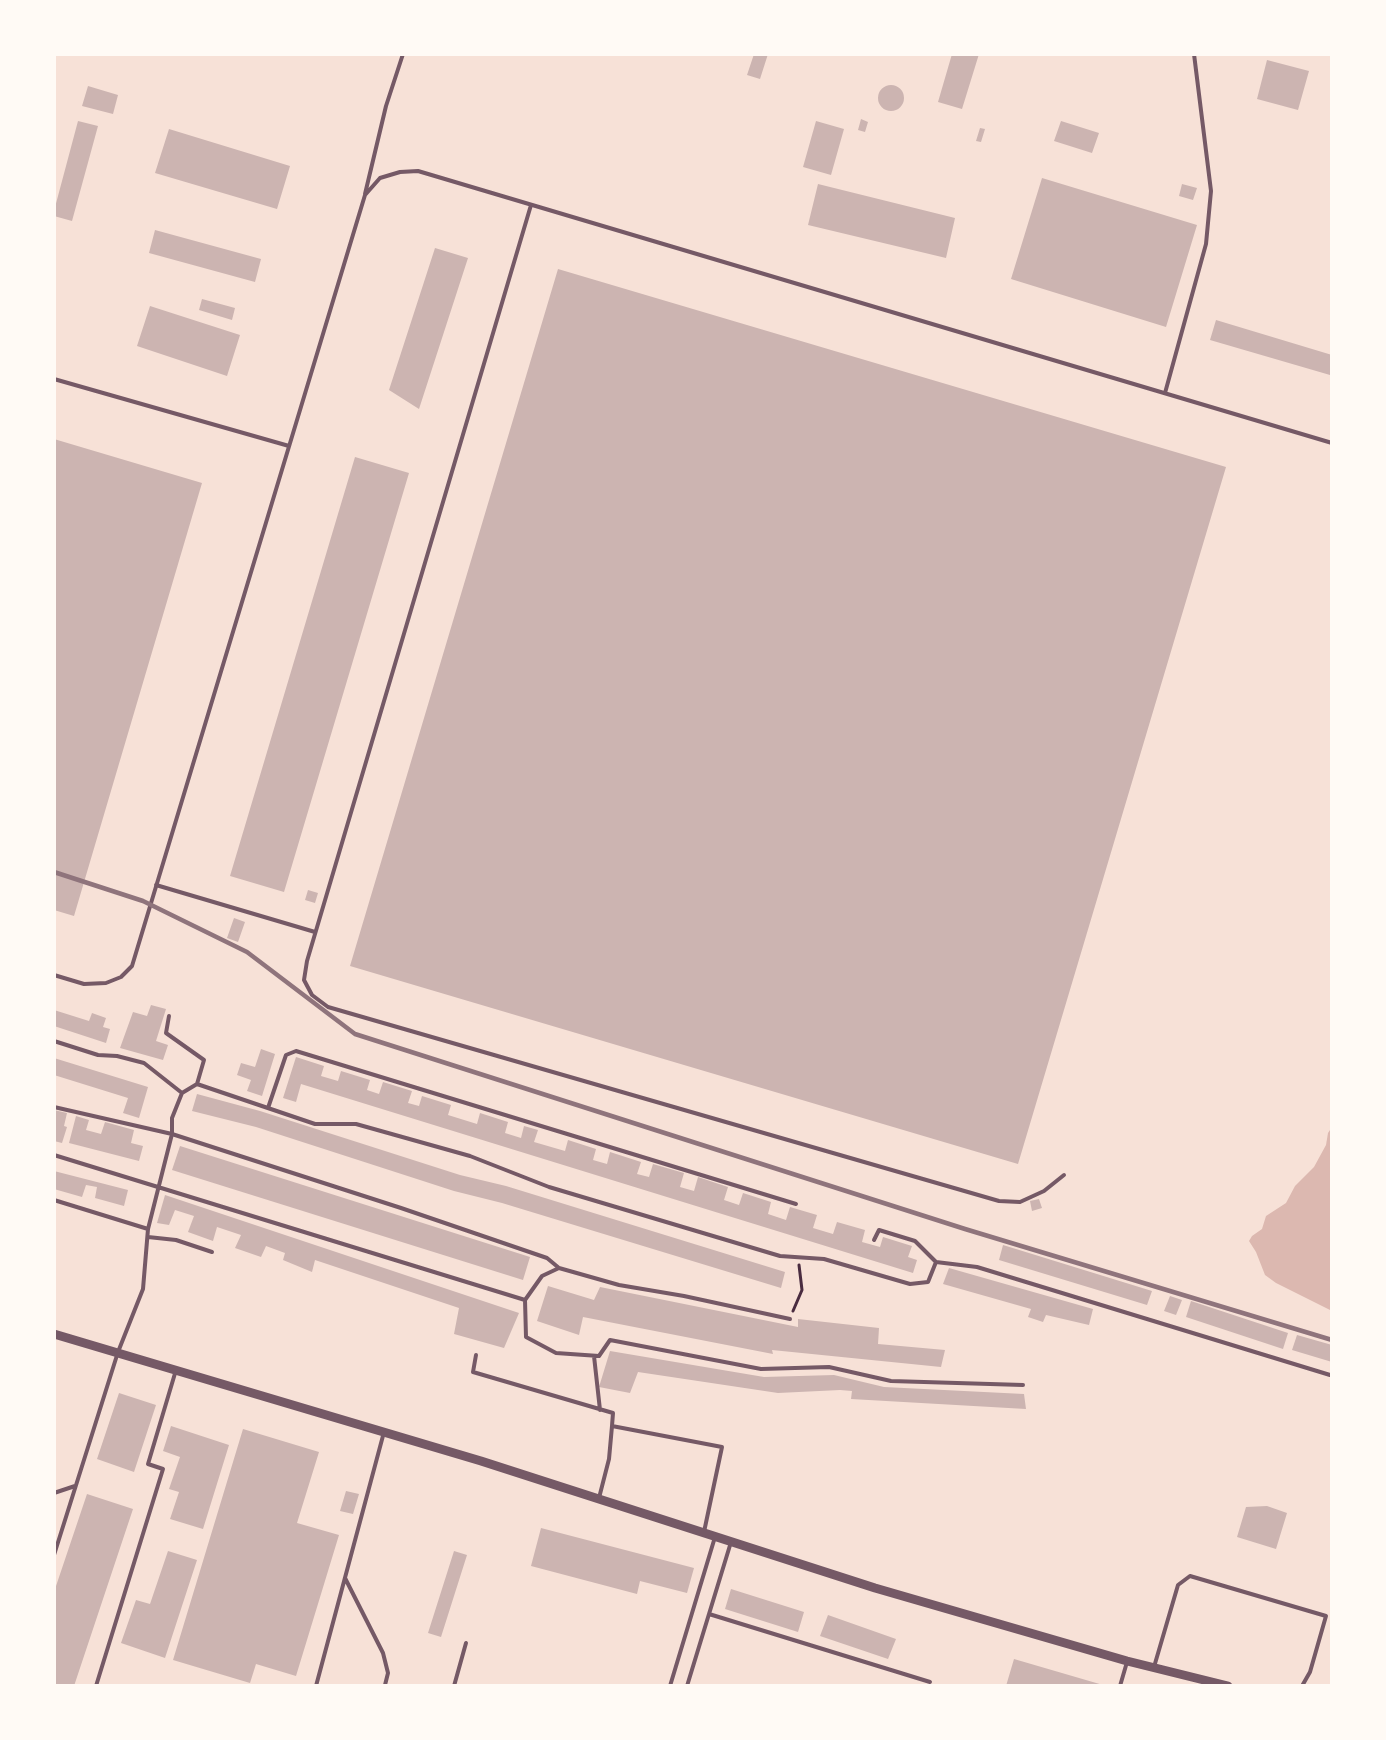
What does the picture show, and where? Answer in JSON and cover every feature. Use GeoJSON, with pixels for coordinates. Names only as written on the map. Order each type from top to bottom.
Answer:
{"type":"FeatureCollection","features":[{"type":"Feature","properties":{"kind":"street"},"geometry":{"type":"LineString","coordinates":[[54,1334],[384,1432],[875,1588],[1202,1683],[1227,1686]]}},
{"type":"Feature","properties":{"kind":"lane"},"geometry":{"type":"LineString","coordinates":[[54,975],[84,984],[106,984],[121,977],[132,966],[365,195],[386,106],[403,54]]}},
{"type":"Feature","properties":{"kind":"lane"},"geometry":{"type":"LineString","coordinates":[[1165,393],[1206,244],[1211,191],[1194,54]]}},
{"type":"Feature","properties":{"kind":"lane"},"geometry":{"type":"LineString","coordinates":[[365,195],[380,178],[400,172],[418,171],[1332,443]]}},
{"type":"Feature","properties":{"kind":"lane"},"geometry":{"type":"LineString","coordinates":[[531,205],[315,932],[304,980],[312,995],[328,1007],[999,1201],[1020,1202],[1044,1191],[1064,1174]]}},
{"type":"Feature","properties":{"kind":"lane"},"geometry":{"type":"LineString","coordinates":[[54,379],[289,446]]}},
{"type":"Feature","properties":{"kind":"lane"},"geometry":{"type":"LineString","coordinates":[[156,885],[315,932]]}},
{"type":"Feature","properties":{"kind":"lane"},"geometry":{"type":"LineString","coordinates":[[54,1555],[118,1352],[143,1289],[148,1229],[172,1134],[172,1118],[182,1094],[197,1084],[204,1060],[166,1033],[169,1016]]}},
{"type":"Feature","properties":{"kind":"lane"},"geometry":{"type":"LineString","coordinates":[[54,1041],[98,1055],[117,1056],[144,1063],[182,1094]]}},
{"type":"Feature","properties":{"kind":"lane"},"geometry":{"type":"LineString","coordinates":[[268,1108],[286,1055],[296,1051],[795,1204]]}},
{"type":"Feature","properties":{"kind":"lane"},"geometry":{"type":"LineString","coordinates":[[197,1084],[315,1124],[356,1124],[470,1156],[549,1187],[780,1256],[824,1259],[910,1284],[928,1282],[936,1262]]}},
{"type":"Feature","properties":{"kind":"lane"},"geometry":{"type":"LineString","coordinates":[[54,1107],[172,1134],[547,1258],[559,1268],[619,1285],[684,1296],[790,1319]]}},
{"type":"Feature","properties":{"kind":"lane"},"geometry":{"type":"LineString","coordinates":[[54,1155],[525,1300]]}},
{"type":"Feature","properties":{"kind":"lane"},"geometry":{"type":"LineString","coordinates":[[54,1200],[148,1229]]}},
{"type":"Feature","properties":{"kind":"lane"},"geometry":{"type":"LineString","coordinates":[[874,1240],[879,1230],[915,1241],[936,1262],[976,1267],[1330,1375]]}},
{"type":"Feature","properties":{"kind":"lane"},"geometry":{"type":"LineString","coordinates":[[148,1237],[176,1240],[213,1252]]}},
{"type":"Feature","properties":{"kind":"lane"},"geometry":{"type":"LineString","coordinates":[[559,1268],[542,1275],[525,1300],[526,1337],[556,1353],[599,1356],[610,1340],[761,1369],[829,1367],[891,1381],[1023,1385]]}},
{"type":"Feature","properties":{"kind":"lane"},"geometry":{"type":"LineString","coordinates":[[476,1354],[473,1372],[613,1413],[609,1459],[598,1499]]}},
{"type":"Feature","properties":{"kind":"lane"},"geometry":{"type":"LineString","coordinates":[[594,1356],[600,1410]]}},
{"type":"Feature","properties":{"kind":"lane"},"geometry":{"type":"LineString","coordinates":[[96,1686],[163,1469],[148,1464],[176,1369]]}},
{"type":"Feature","properties":{"kind":"lane"},"geometry":{"type":"LineString","coordinates":[[612,1426],[722,1447],[704,1533]]}},
{"type":"Feature","properties":{"kind":"lane"},"geometry":{"type":"LineString","coordinates":[[316,1686],[384,1432]]}},
{"type":"Feature","properties":{"kind":"lane"},"geometry":{"type":"LineString","coordinates":[[54,1493],[76,1486]]}},
{"type":"Feature","properties":{"kind":"lane"},"geometry":{"type":"LineString","coordinates":[[670,1686],[716,1536]]}},
{"type":"Feature","properties":{"kind":"lane"},"geometry":{"type":"LineString","coordinates":[[687,1686],[731,1542]]}},
{"type":"Feature","properties":{"kind":"lane"},"geometry":{"type":"LineString","coordinates":[[1154,1668],[1178,1585],[1190,1576],[1326,1616],[1310,1672],[1302,1686]]}},
{"type":"Feature","properties":{"kind":"lane"},"geometry":{"type":"LineString","coordinates":[[345,1578],[383,1653],[388,1673],[386,1685]]}},
{"type":"Feature","properties":{"kind":"lane"},"geometry":{"type":"LineString","coordinates":[[709,1614],[930,1682]]}},
{"type":"Feature","properties":{"kind":"lane"},"geometry":{"type":"LineString","coordinates":[[454,1686],[466,1643]]}},
{"type":"Feature","properties":{"kind":"lane"},"geometry":{"type":"LineString","coordinates":[[1120,1686],[1127,1661]]}},
{"type":"Feature","properties":{"kind":"path"},"geometry":{"type":"LineString","coordinates":[[790,1319],[802,1290],[799,1257]]}},
{"type":"Feature","properties":{"kind":"shaded area"},"geometry":{"type":"Polygon","coordinates":[[[1332,1127],[1332,1309],[1330,1310],[1276,1283],[1265,1275],[1249,1241],[1262,1229],[1266,1216],[1286,1203],[1295,1186],[1314,1167],[1326,1145],[1328,1133],[1332,1127]]]}},
{"type":"Feature","properties":{"kind":"building"},"geometry":{"type":"Polygon","coordinates":[[[754,54],[768,54],[760,79],[747,75],[754,54]]]}},
{"type":"Feature","properties":{"kind":"building"},"geometry":{"type":"Polygon","coordinates":[[[952,54],[979,54],[962,109],[938,102],[952,54]]]}},
{"type":"Feature","properties":{"kind":"building"},"geometry":{"type":"Polygon","coordinates":[[[1267,60],[1309,71],[1298,110],[1257,99],[1267,60]]]}},
{"type":"Feature","properties":{"kind":"building"},"geometry":{"type":"Polygon","coordinates":[[[891,85],[900,89],[904,98],[900,107],[891,111],[882,107],[878,98],[882,89],[891,85]]]}},
{"type":"Feature","properties":{"kind":"building"},"geometry":{"type":"Polygon","coordinates":[[[88,86],[118,95],[113,114],[82,106],[88,86]]]}},
{"type":"Feature","properties":{"kind":"building"},"geometry":{"type":"Polygon","coordinates":[[[861,119],[868,122],[865,132],[858,130],[861,119]]]}},
{"type":"Feature","properties":{"kind":"building"},"geometry":{"type":"Polygon","coordinates":[[[78,121],[98,126],[72,221],[54,216],[54,211],[78,121]]]}},
{"type":"Feature","properties":{"kind":"building"},"geometry":{"type":"Polygon","coordinates":[[[816,121],[844,129],[831,175],[803,167],[816,121]]]}},
{"type":"Feature","properties":{"kind":"building"},"geometry":{"type":"Polygon","coordinates":[[[1061,121],[1099,133],[1092,153],[1054,141],[1061,121]]]}},
{"type":"Feature","properties":{"kind":"building"},"geometry":{"type":"Polygon","coordinates":[[[980,128],[985,129],[981,142],[976,141],[980,128]]]}},
{"type":"Feature","properties":{"kind":"building"},"geometry":{"type":"Polygon","coordinates":[[[169,129],[290,166],[277,209],[155,173],[169,129]]]}},
{"type":"Feature","properties":{"kind":"building"},"geometry":{"type":"Polygon","coordinates":[[[1042,178],[1197,225],[1166,327],[1011,279],[1042,178]]]}},
{"type":"Feature","properties":{"kind":"building"},"geometry":{"type":"Polygon","coordinates":[[[818,184],[955,218],[946,258],[808,225],[818,184]]]}},
{"type":"Feature","properties":{"kind":"building"},"geometry":{"type":"Polygon","coordinates":[[[1182,184],[1197,188],[1193,200],[1179,196],[1182,184]]]}},
{"type":"Feature","properties":{"kind":"building"},"geometry":{"type":"Polygon","coordinates":[[[155,230],[261,259],[255,282],[149,253],[155,230]]]}},
{"type":"Feature","properties":{"kind":"building"},"geometry":{"type":"Polygon","coordinates":[[[435,248],[468,258],[419,409],[389,390],[435,248]]]}},
{"type":"Feature","properties":{"kind":"building"},"geometry":{"type":"Polygon","coordinates":[[[558,269],[1226,467],[1018,1164],[350,966],[558,269]]]}},
{"type":"Feature","properties":{"kind":"building"},"geometry":{"type":"Polygon","coordinates":[[[202,299],[235,308],[232,320],[199,310],[202,299]]]}},
{"type":"Feature","properties":{"kind":"building"},"geometry":{"type":"Polygon","coordinates":[[[150,306],[240,335],[227,376],[137,346],[150,306]]]}},
{"type":"Feature","properties":{"kind":"building"},"geometry":{"type":"Polygon","coordinates":[[[1216,320],[1332,355],[1330,375],[1210,340],[1216,320]]]}},
{"type":"Feature","properties":{"kind":"building"},"geometry":{"type":"Polygon","coordinates":[[[54,439],[202,483],[74,916],[54,910],[54,439]]]}},
{"type":"Feature","properties":{"kind":"building"},"geometry":{"type":"Polygon","coordinates":[[[355,457],[409,473],[284,892],[230,876],[355,457]]]}},
{"type":"Feature","properties":{"kind":"building"},"geometry":{"type":"Polygon","coordinates":[[[308,890],[318,893],[315,903],[305,900],[308,890]]]}},
{"type":"Feature","properties":{"kind":"building"},"geometry":{"type":"Polygon","coordinates":[[[234,918],[245,922],[238,942],[227,938],[234,918]]]}},
{"type":"Feature","properties":{"kind":"building"},"geometry":{"type":"Polygon","coordinates":[[[151,1005],[166,1009],[156,1041],[168,1045],[163,1060],[120,1048],[133,1012],[147,1016],[151,1005]]]}},
{"type":"Feature","properties":{"kind":"building"},"geometry":{"type":"Polygon","coordinates":[[[54,1010],[89,1021],[92,1013],[106,1018],[103,1027],[110,1029],[106,1043],[54,1026],[54,1010]]]}},
{"type":"Feature","properties":{"kind":"building"},"geometry":{"type":"Polygon","coordinates":[[[261,1049],[275,1054],[262,1096],[247,1091],[251,1080],[237,1075],[241,1063],[255,1067],[261,1049]]]}},
{"type":"Feature","properties":{"kind":"building"},"geometry":{"type":"Polygon","coordinates":[[[296,1057],[324,1066],[321,1076],[338,1081],[341,1071],[370,1080],[367,1090],[379,1094],[383,1082],[412,1091],[408,1103],[419,1106],[422,1096],[451,1105],[448,1115],[477,1124],[480,1113],[508,1122],[505,1133],[521,1138],[524,1126],[538,1130],[534,1142],[565,1151],[568,1140],[596,1149],[593,1160],[607,1164],[610,1152],[641,1162],[637,1174],[649,1177],[653,1164],[684,1173],[680,1187],[694,1191],[698,1177],[728,1187],[724,1200],[739,1205],[743,1193],[771,1202],[768,1214],[786,1220],[790,1207],[817,1215],[813,1228],[833,1234],[837,1222],[865,1230],[862,1242],[880,1247],[883,1237],[912,1246],[908,1257],[917,1260],[913,1273],[301,1084],[296,1102],[283,1098],[296,1057]]]}},
{"type":"Feature","properties":{"kind":"building"},"geometry":{"type":"Polygon","coordinates":[[[54,1058],[148,1087],[139,1118],[123,1113],[128,1098],[54,1075],[54,1058]]]}},
{"type":"Feature","properties":{"kind":"building"},"geometry":{"type":"Polygon","coordinates":[[[197,1094],[260,1111],[460,1175],[506,1186],[785,1272],[781,1288],[502,1203],[454,1191],[256,1127],[192,1111],[197,1094]]]}},
{"type":"Feature","properties":{"kind":"building"},"geometry":{"type":"Polygon","coordinates":[[[54,1110],[67,1113],[64,1126],[67,1127],[62,1143],[54,1141],[54,1110]]]}},
{"type":"Feature","properties":{"kind":"building"},"geometry":{"type":"Polygon","coordinates":[[[76,1116],[89,1120],[86,1130],[101,1134],[105,1122],[134,1130],[131,1143],[143,1146],[139,1161],[69,1143],[76,1116]]]}},
{"type":"Feature","properties":{"kind":"building"},"geometry":{"type":"Polygon","coordinates":[[[180,1146],[530,1257],[523,1280],[172,1170],[180,1146]]]}},
{"type":"Feature","properties":{"kind":"building"},"geometry":{"type":"Polygon","coordinates":[[[54,1171],[128,1190],[124,1206],[95,1198],[97,1187],[86,1185],[82,1197],[54,1189],[54,1171]]]}},
{"type":"Feature","properties":{"kind":"building"},"geometry":{"type":"Polygon","coordinates":[[[165,1195],[519,1313],[504,1348],[454,1334],[459,1308],[315,1260],[312,1272],[283,1260],[285,1253],[266,1246],[261,1257],[235,1248],[241,1235],[217,1227],[213,1241],[188,1232],[194,1216],[175,1210],[169,1225],[157,1223],[165,1195]]]}},
{"type":"Feature","properties":{"kind":"building"},"geometry":{"type":"Polygon","coordinates":[[[1039,1199],[1042,1208],[1032,1211],[1030,1201],[1039,1199]]]}},
{"type":"Feature","properties":{"kind":"building"},"geometry":{"type":"Polygon","coordinates":[[[1003,1245],[1152,1291],[1147,1305],[999,1260],[1003,1245]]]}},
{"type":"Feature","properties":{"kind":"building"},"geometry":{"type":"Polygon","coordinates":[[[949,1268],[1093,1309],[1089,1325],[1046,1315],[1043,1322],[1028,1317],[1031,1309],[943,1284],[949,1268]]]}},
{"type":"Feature","properties":{"kind":"building"},"geometry":{"type":"Polygon","coordinates":[[[548,1286],[594,1300],[600,1287],[798,1327],[798,1319],[879,1328],[878,1344],[945,1350],[941,1367],[772,1350],[773,1354],[583,1317],[579,1335],[537,1321],[548,1286]]]}},
{"type":"Feature","properties":{"kind":"building"},"geometry":{"type":"Polygon","coordinates":[[[1170,1296],[1182,1300],[1176,1315],[1164,1311],[1170,1296]]]}},
{"type":"Feature","properties":{"kind":"building"},"geometry":{"type":"Polygon","coordinates":[[[1191,1301],[1288,1333],[1283,1349],[1186,1317],[1191,1301]]]}},
{"type":"Feature","properties":{"kind":"building"},"geometry":{"type":"Polygon","coordinates":[[[1297,1335],[1332,1345],[1332,1362],[1292,1350],[1297,1335]]]}},
{"type":"Feature","properties":{"kind":"building"},"geometry":{"type":"Polygon","coordinates":[[[610,1351],[764,1377],[834,1375],[884,1387],[1024,1394],[1026,1409],[851,1399],[852,1391],[840,1390],[778,1393],[638,1372],[630,1393],[599,1387],[610,1351]]]}},
{"type":"Feature","properties":{"kind":"building"},"geometry":{"type":"Polygon","coordinates":[[[119,1393],[156,1405],[134,1472],[97,1459],[119,1393]]]}},
{"type":"Feature","properties":{"kind":"building"},"geometry":{"type":"Polygon","coordinates":[[[171,1426],[229,1445],[203,1529],[170,1519],[179,1492],[169,1489],[180,1457],[163,1451],[171,1426]]]}},
{"type":"Feature","properties":{"kind":"building"},"geometry":{"type":"Polygon","coordinates":[[[243,1429],[319,1452],[297,1523],[339,1535],[296,1676],[256,1664],[250,1683],[173,1660],[243,1429]]]}},
{"type":"Feature","properties":{"kind":"building"},"geometry":{"type":"Polygon","coordinates":[[[346,1491],[359,1494],[353,1514],[340,1511],[346,1491]]]}},
{"type":"Feature","properties":{"kind":"building"},"geometry":{"type":"Polygon","coordinates":[[[87,1494],[133,1509],[74,1686],[54,1686],[54,1592],[87,1494]]]}},
{"type":"Feature","properties":{"kind":"building"},"geometry":{"type":"Polygon","coordinates":[[[1267,1506],[1287,1513],[1276,1549],[1237,1537],[1246,1507],[1267,1506]]]}},
{"type":"Feature","properties":{"kind":"building"},"geometry":{"type":"Polygon","coordinates":[[[541,1528],[694,1568],[687,1593],[640,1581],[637,1594],[531,1566],[541,1528]]]}},
{"type":"Feature","properties":{"kind":"building"},"geometry":{"type":"Polygon","coordinates":[[[168,1551],[197,1560],[165,1658],[121,1643],[136,1600],[150,1604],[168,1551]]]}},
{"type":"Feature","properties":{"kind":"building"},"geometry":{"type":"Polygon","coordinates":[[[454,1551],[467,1555],[441,1637],[428,1633],[454,1551]]]}},
{"type":"Feature","properties":{"kind":"building"},"geometry":{"type":"Polygon","coordinates":[[[731,1589],[804,1612],[798,1632],[725,1609],[731,1589]]]}},
{"type":"Feature","properties":{"kind":"building"},"geometry":{"type":"Polygon","coordinates":[[[828,1615],[896,1639],[888,1659],[820,1636],[828,1615]]]}},
{"type":"Feature","properties":{"kind":"building"},"geometry":{"type":"Polygon","coordinates":[[[1014,1659],[1103,1685],[1006,1686],[1014,1659]]]}},
{"type":"Feature","properties":{"kind":"railway"},"geometry":{"type":"LineString","coordinates":[[54,872],[143,901],[247,952],[355,1034],[965,1229],[1332,1340]]}}]}
